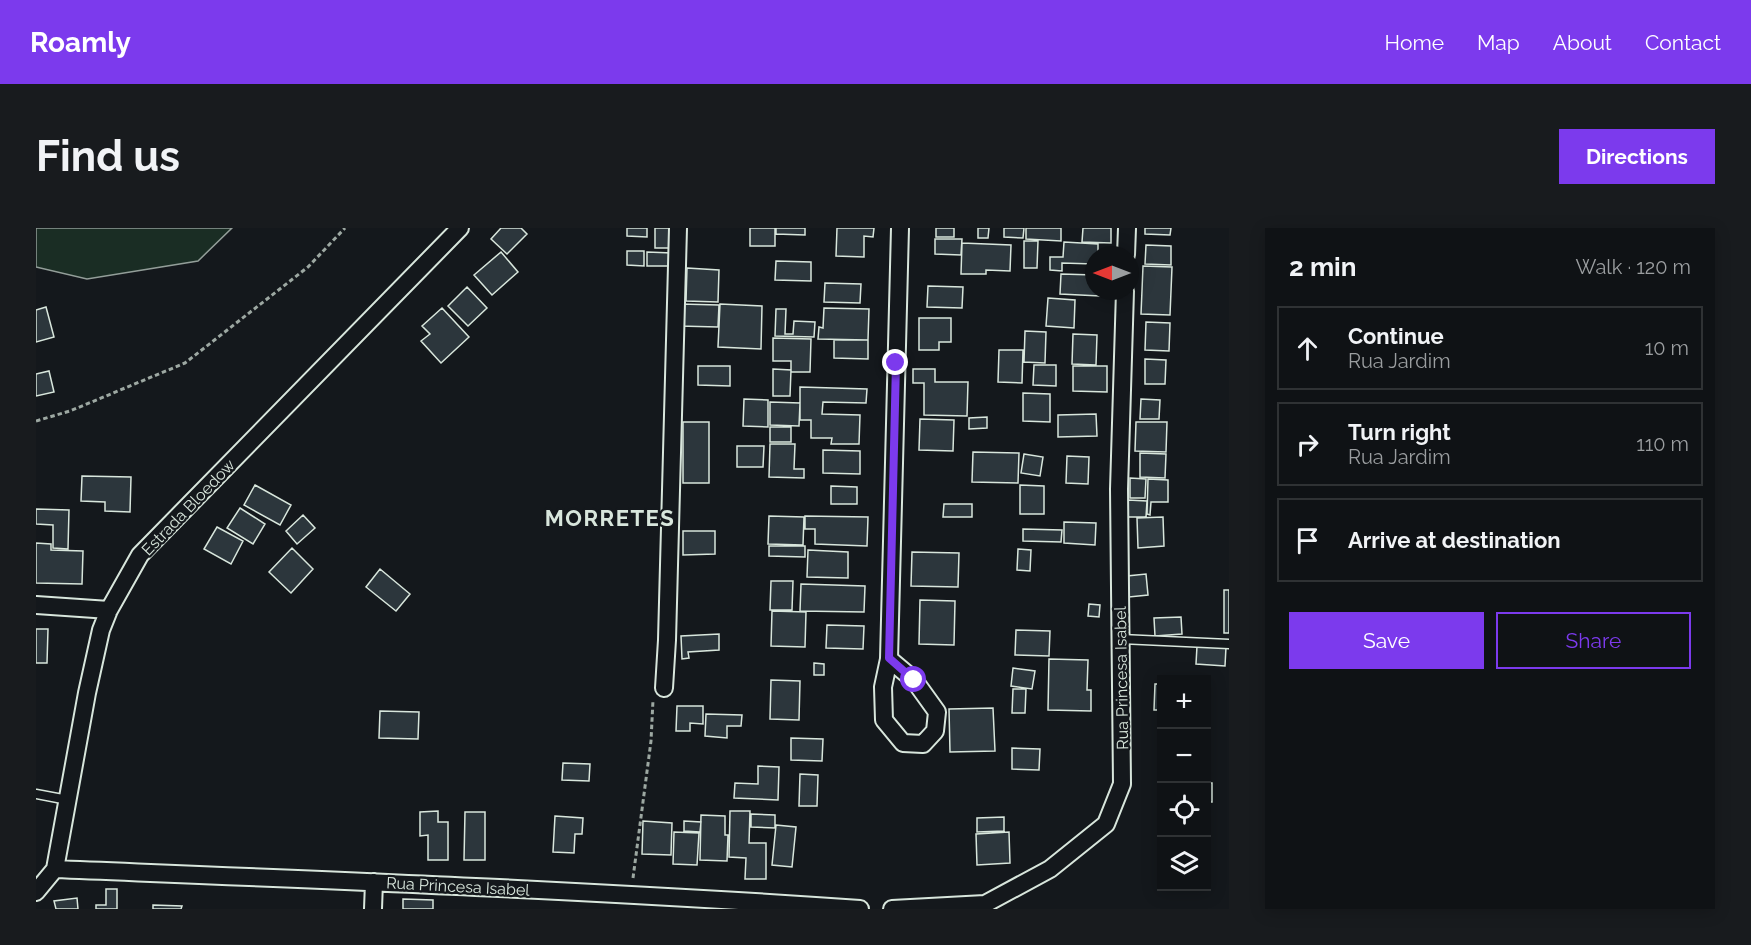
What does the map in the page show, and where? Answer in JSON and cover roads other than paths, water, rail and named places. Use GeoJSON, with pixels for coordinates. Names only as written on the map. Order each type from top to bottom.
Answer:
{"type":"FeatureCollection","features":[{"type":"Feature","properties":{"kind":"street","name":"Estrada Bloedow"},"geometry":{"type":"LineString","coordinates":[[36,892],[55,869],[87,693],[101,630],[140,555],[460,228]]}},
{"type":"Feature","properties":{"kind":"street"},"geometry":{"type":"LineString","coordinates":[[664,688],[678,228]]}},
{"type":"Feature","properties":{"kind":"street"},"geometry":{"type":"LineString","coordinates":[[889,658],[914,680],[937,712],[935,730],[923,744],[903,743],[884,720],[883,687],[889,658],[900,228]]}},
{"type":"Feature","properties":{"kind":"street"},"geometry":{"type":"LineString","coordinates":[[1126,246],[1127,228]]}},
{"type":"Feature","properties":{"kind":"street","name":"Rua Princesa Isabel"},"geometry":{"type":"LineString","coordinates":[[892,909],[985,904],[1050,868],[1106,824],[1122,784],[1119,489],[1125,300]]}},
{"type":"Feature","properties":{"kind":"street"},"geometry":{"type":"LineString","coordinates":[[36,605],[110,609]]}},
{"type":"Feature","properties":{"kind":"street","name":"Rua Princesa Isabel"},"geometry":{"type":"LineString","coordinates":[[55,869],[374,882],[631,895],[739,905],[860,909]]}},
{"type":"Feature","properties":{"kind":"street"},"geometry":{"type":"LineString","coordinates":[[373,909],[374,882]]}},
{"type":"Feature","properties":{"kind":"lane"},"geometry":{"type":"LineString","coordinates":[[1121,639],[1229,644]]}},
{"type":"Feature","properties":{"kind":"lane"},"geometry":{"type":"LineString","coordinates":[[36,794],[68,800]]}},
{"type":"Feature","properties":{"kind":"district","name":"MORRETES"},"geometry":{"type":"Point","coordinates":[610,518]}}]}
